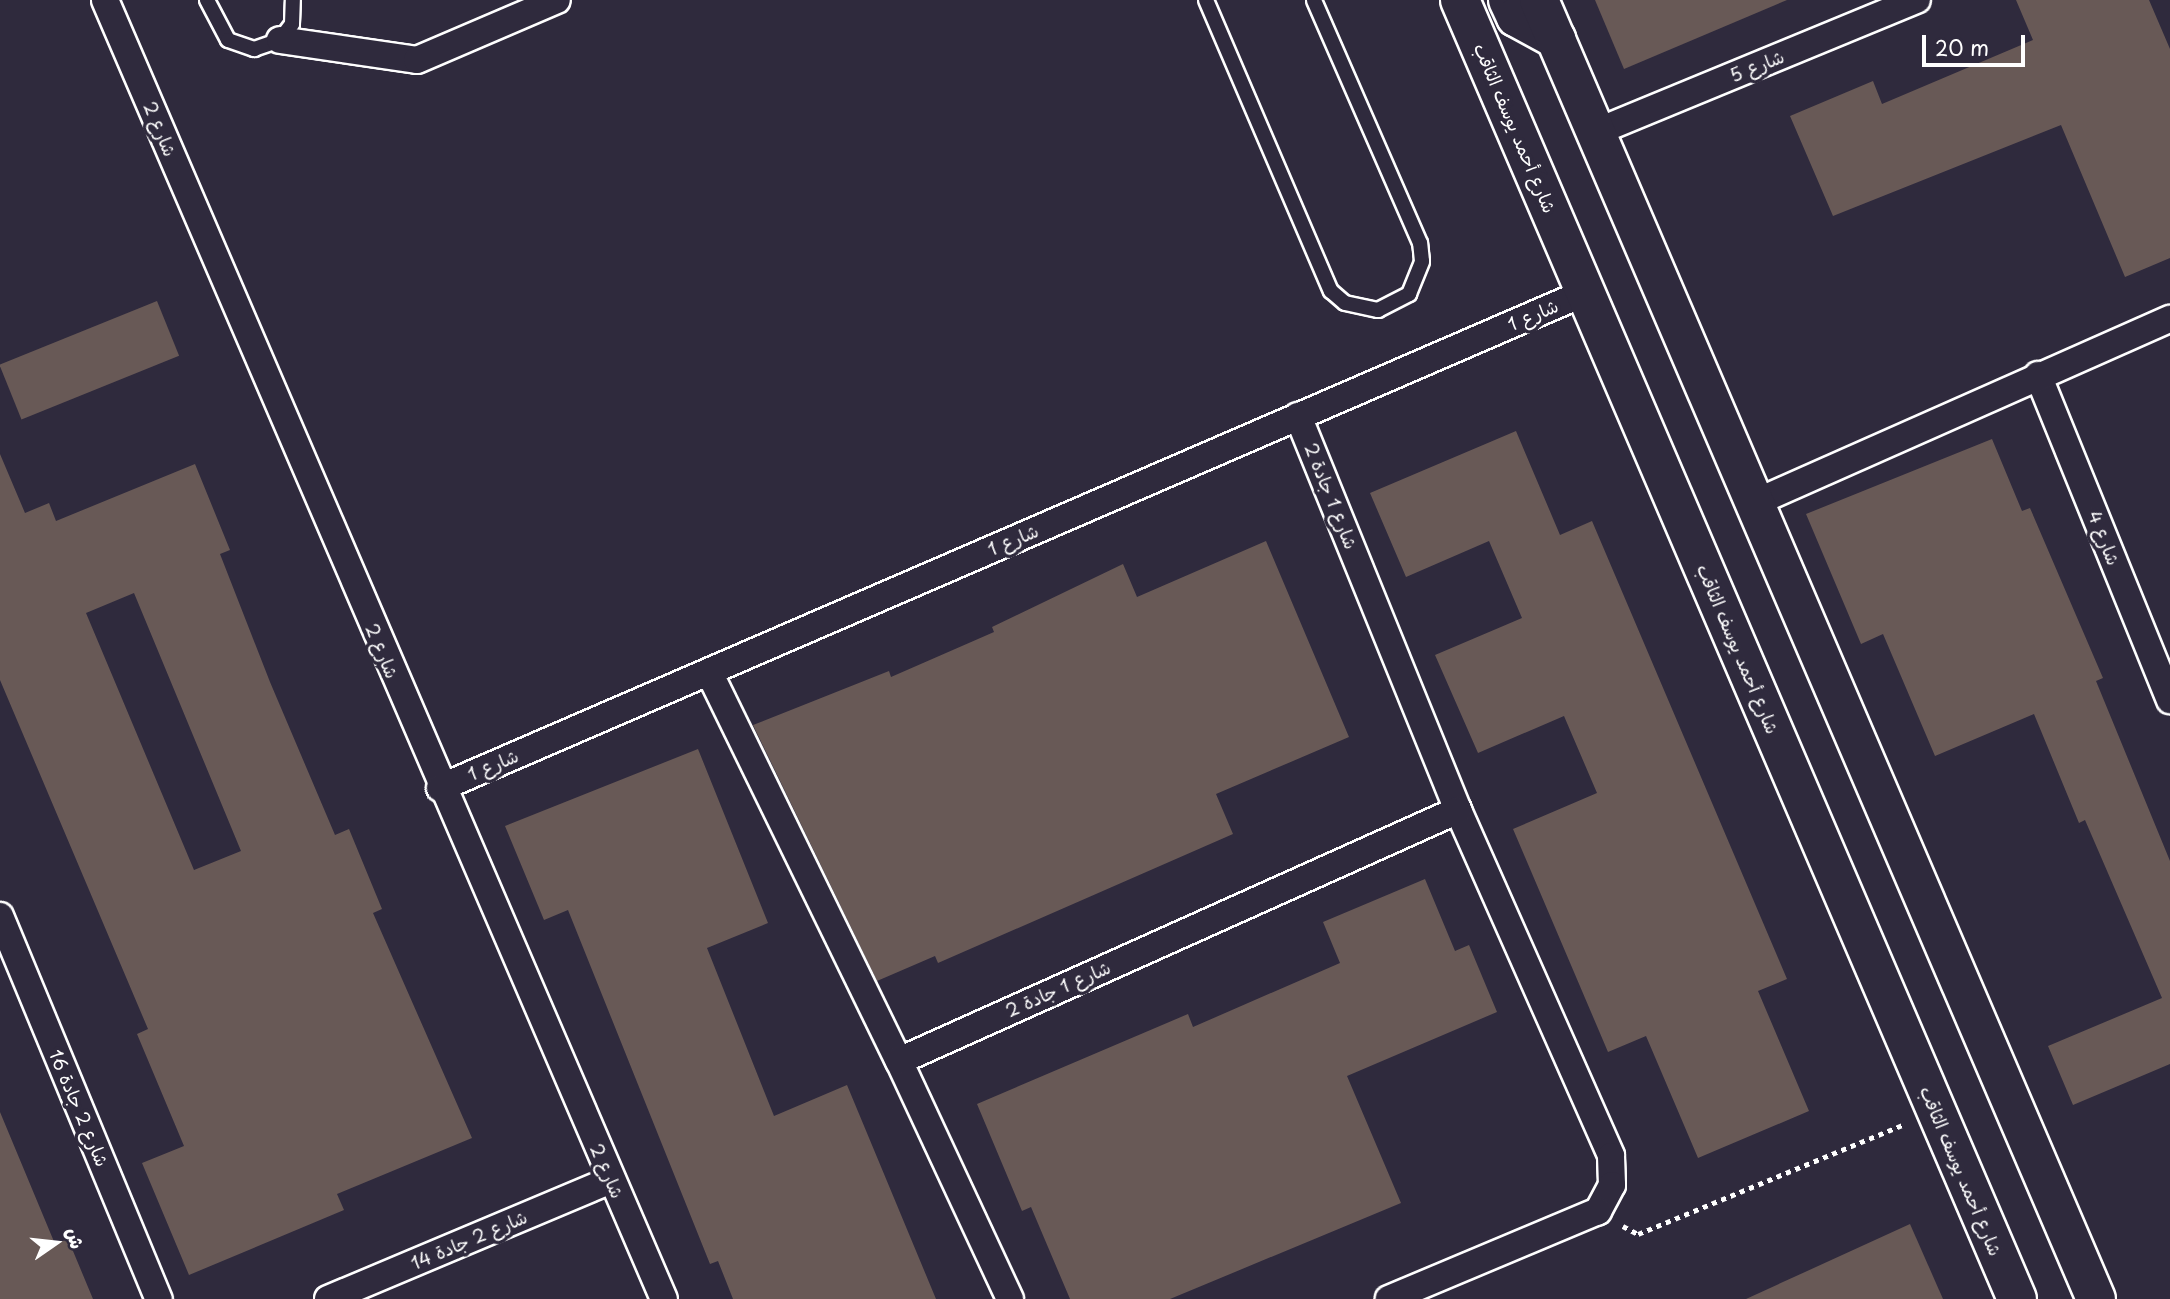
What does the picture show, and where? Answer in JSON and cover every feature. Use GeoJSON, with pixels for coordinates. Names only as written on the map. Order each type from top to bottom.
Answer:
{"type":"FeatureCollection","features":[{"type":"Feature","properties":{"kind":"street","name":"شارع 2"},"geometry":{"type":"LineString","coordinates":[[105,0],[440,788],[664,1299]]}},
{"type":"Feature","properties":{"kind":"street"},"geometry":{"type":"LineString","coordinates":[[281,40],[417,60],[557,0]]}},
{"type":"Feature","properties":{"kind":"street","name":"شارع أحمد يوسف الثاقب"},"geometry":{"type":"LineString","coordinates":[[1460,0],[2017,1299]]}},
{"type":"Feature","properties":{"kind":"street"},"geometry":{"type":"LineString","coordinates":[[1508,0],[1516,17],[1556,39]]}},
{"type":"Feature","properties":{"kind":"street"},"geometry":{"type":"LineString","coordinates":[[1539,0],[2096,1299]]}},
{"type":"Feature","properties":{"kind":"street","name":"شارع 5"},"geometry":{"type":"LineString","coordinates":[[1596,132],[1864,10],[1917,0]]}},
{"type":"Feature","properties":{"kind":"street","name":"شارع 1"},"geometry":{"type":"LineString","coordinates":[[440,788],[1586,292]]}},
{"type":"Feature","properties":{"kind":"street"},"geometry":{"type":"LineString","coordinates":[[1754,503],[2038,375],[2170,319]]}},
{"type":"Feature","properties":{"kind":"street","name":"شارع 4"},"geometry":{"type":"LineString","coordinates":[[2038,375],[2170,700]]}},
{"type":"Feature","properties":{"kind":"street","name":"شارع 1 جادة 2"},"geometry":{"type":"LineString","coordinates":[[1298,416],[1458,810],[1611,1156],[1612,1185],[1598,1211]]}},
{"type":"Feature","properties":{"kind":"street"},"geometry":{"type":"LineString","coordinates":[[709,672],[899,1061],[1010,1299]]}},
{"type":"Feature","properties":{"kind":"street","name":"شارع 1 جادة 2"},"geometry":{"type":"LineString","coordinates":[[899,1061],[1458,810]]}},
{"type":"Feature","properties":{"kind":"street","name":"شارع 2 جادة 16"},"geometry":{"type":"LineString","coordinates":[[0,916],[159,1299]]}},
{"type":"Feature","properties":{"kind":"street","name":"شارع 2 جادة 14"},"geometry":{"type":"LineString","coordinates":[[328,1299],[389,1287],[611,1180]]}},
{"type":"Feature","properties":{"kind":"street"},"geometry":{"type":"LineString","coordinates":[[1389,1299],[1598,1211]]}},
{"type":"Feature","properties":{"kind":"lane"},"geometry":{"type":"LineString","coordinates":[[207,0],[219,29],[240,47],[268,47],[281,40],[292,24],[293,0]]}},
{"type":"Feature","properties":{"kind":"lane"},"geometry":{"type":"LineString","coordinates":[[1206,0],[1331,291],[1345,303],[1378,310],[1409,293],[1422,261],[1420,243],[1314,0]]}},
{"type":"Feature","properties":{"kind":"path"},"geometry":{"type":"LineString","coordinates":[[1598,1211],[1638,1234],[1936,1111]]}},
{"type":"Feature","properties":{"kind":"building"},"geometry":{"type":"Polygon","coordinates":[[[1595,0],[1787,0],[1624,69],[1595,0]]]}},
{"type":"Feature","properties":{"kind":"building"},"geometry":{"type":"Polygon","coordinates":[[[2016,0],[2149,0],[2170,49],[2170,258],[2125,277],[2061,125],[1833,216],[1790,116],[1873,81],[1882,104],[2033,40],[2016,0]]]}},
{"type":"Feature","properties":{"kind":"building"},"geometry":{"type":"Polygon","coordinates":[[[157,301],[179,356],[21,419],[0,364],[157,301]]]}},
{"type":"Feature","properties":{"kind":"building"},"geometry":{"type":"Polygon","coordinates":[[[1516,431],[1560,535],[1592,521],[1787,979],[1758,991],[1809,1111],[1698,1158],[1646,1036],[1608,1052],[1513,829],[1597,793],[1564,716],[1478,753],[1435,655],[1522,618],[1489,541],[1406,577],[1370,493],[1516,431]]]}},
{"type":"Feature","properties":{"kind":"building"},"geometry":{"type":"Polygon","coordinates":[[[1992,439],[2022,511],[2030,508],[2103,678],[2096,681],[2170,861],[2170,1064],[2073,1105],[2048,1046],[2162,998],[2085,820],[2079,823],[2034,714],[1935,756],[1883,634],[1861,644],[1806,514],[1992,439]]]}},
{"type":"Feature","properties":{"kind":"building"},"geometry":{"type":"Polygon","coordinates":[[[0,454],[25,513],[49,503],[56,521],[195,464],[230,550],[220,554],[270,682],[335,835],[349,829],[382,909],[373,913],[472,1138],[337,1194],[344,1210],[189,1275],[142,1163],[184,1146],[137,1034],[148,1029],[0,680],[0,454]],[[134,593],[86,613],[194,870],[241,851],[134,593]]]}},
{"type":"Feature","properties":{"kind":"building"},"geometry":{"type":"Polygon","coordinates":[[[1266,541],[1349,737],[1216,794],[1233,834],[938,963],[935,956],[877,981],[753,725],[889,671],[891,677],[994,632],[992,627],[1123,564],[1137,597],[1266,541]]]}},
{"type":"Feature","properties":{"kind":"building"},"geometry":{"type":"Polygon","coordinates":[[[698,749],[768,923],[707,948],[774,1116],[847,1085],[936,1299],[733,1299],[718,1261],[710,1264],[568,910],[544,920],[505,826],[698,749]]]}},
{"type":"Feature","properties":{"kind":"building"},"geometry":{"type":"Polygon","coordinates":[[[1425,879],[1455,951],[1469,945],[1497,1012],[1347,1076],[1401,1203],[1170,1299],[1070,1299],[1031,1207],[1022,1211],[977,1104],[1188,1014],[1193,1027],[1340,963],[1323,922],[1425,879]]]}},
{"type":"Feature","properties":{"kind":"building"},"geometry":{"type":"Polygon","coordinates":[[[0,1112],[55,1244],[68,1239],[93,1299],[0,1299],[0,1112]]]}},
{"type":"Feature","properties":{"kind":"building"},"geometry":{"type":"Polygon","coordinates":[[[1910,1224],[1943,1299],[1746,1299],[1910,1224]]]}}]}
